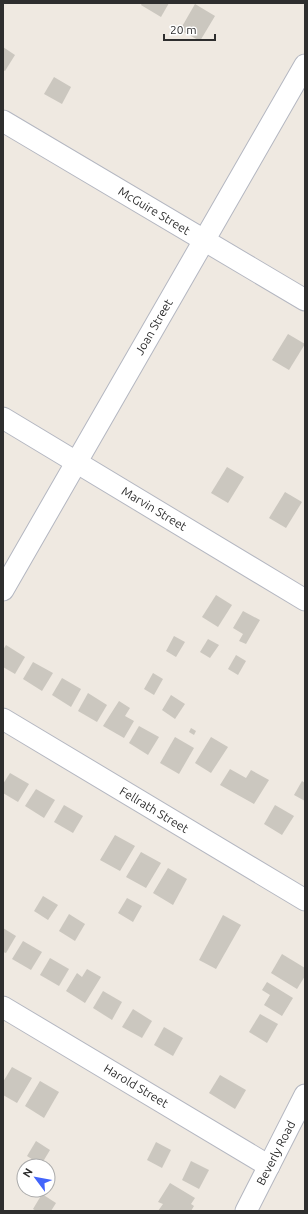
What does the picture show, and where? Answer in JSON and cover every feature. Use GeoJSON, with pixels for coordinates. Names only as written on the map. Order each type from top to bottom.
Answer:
{"type":"FeatureCollection","features":[{"type":"Feature","properties":{"kind":"street","name":"Joan Street"},"geometry":{"type":"LineString","coordinates":[[3,590],[305,64]]}},
{"type":"Feature","properties":{"kind":"street","name":"McGuire Street"},"geometry":{"type":"LineString","coordinates":[[3,121],[305,300]]}},
{"type":"Feature","properties":{"kind":"street","name":"Marvin Street"},"geometry":{"type":"LineString","coordinates":[[3,418],[305,600]]}},
{"type":"Feature","properties":{"kind":"street","name":"Fellrath Street"},"geometry":{"type":"LineString","coordinates":[[3,719],[305,900]]}},
{"type":"Feature","properties":{"kind":"street","name":"Harold Street"},"geometry":{"type":"LineString","coordinates":[[3,1007],[269,1166]]}},
{"type":"Feature","properties":{"kind":"street","name":"Beverly Road"},"geometry":{"type":"LineString","coordinates":[[246,1211],[305,1095]]}},
{"type":"Feature","properties":{"kind":"building"},"geometry":{"type":"Polygon","coordinates":[[[142,3],[169,3],[161,17],[141,5],[142,3]]]}},
{"type":"Feature","properties":{"kind":"building"},"geometry":{"type":"Polygon","coordinates":[[[195,4],[215,16],[200,41],[180,30],[195,4]]]}},
{"type":"Feature","properties":{"kind":"building"},"geometry":{"type":"Polygon","coordinates":[[[3,47],[15,55],[5,71],[3,70],[3,47]]]}},
{"type":"Feature","properties":{"kind":"building"},"geometry":{"type":"Polygon","coordinates":[[[54,77],[71,87],[62,104],[44,94],[54,77]]]}},
{"type":"Feature","properties":{"kind":"building"},"geometry":{"type":"Polygon","coordinates":[[[288,334],[305,344],[289,370],[272,360],[288,334]]]}},
{"type":"Feature","properties":{"kind":"building"},"geometry":{"type":"Polygon","coordinates":[[[227,467],[244,477],[228,503],[211,493],[227,467]]]}},
{"type":"Feature","properties":{"kind":"building"},"geometry":{"type":"Polygon","coordinates":[[[285,492],[302,502],[286,528],[269,518],[285,492]]]}},
{"type":"Feature","properties":{"kind":"building"},"geometry":{"type":"Polygon","coordinates":[[[216,595],[232,605],[218,627],[202,617],[216,595]]]}},
{"type":"Feature","properties":{"kind":"building"},"geometry":{"type":"Polygon","coordinates":[[[243,611],[260,620],[246,644],[239,641],[243,634],[233,628],[243,611]]]}},
{"type":"Feature","properties":{"kind":"building"},"geometry":{"type":"Polygon","coordinates":[[[174,636],[185,642],[176,657],[166,651],[174,636]]]}},
{"type":"Feature","properties":{"kind":"building"},"geometry":{"type":"Polygon","coordinates":[[[208,639],[219,645],[210,658],[200,652],[208,639]]]}},
{"type":"Feature","properties":{"kind":"building"},"geometry":{"type":"Polygon","coordinates":[[[6,645],[25,657],[15,674],[3,667],[3,650],[6,645]]]}},
{"type":"Feature","properties":{"kind":"building"},"geometry":{"type":"Polygon","coordinates":[[[236,655],[246,661],[238,675],[228,669],[236,655]]]}},
{"type":"Feature","properties":{"kind":"building"},"geometry":{"type":"Polygon","coordinates":[[[33,662],[53,673],[42,691],[23,679],[33,662]]]}},
{"type":"Feature","properties":{"kind":"building"},"geometry":{"type":"Polygon","coordinates":[[[153,673],[163,679],[154,695],[144,689],[153,673]]]}},
{"type":"Feature","properties":{"kind":"building"},"geometry":{"type":"Polygon","coordinates":[[[62,678],[81,689],[71,707],[52,695],[62,678]]]}},
{"type":"Feature","properties":{"kind":"building"},"geometry":{"type":"Polygon","coordinates":[[[88,693],[107,705],[97,722],[78,711],[88,693]]]}},
{"type":"Feature","properties":{"kind":"building"},"geometry":{"type":"Polygon","coordinates":[[[171,695],[185,704],[175,719],[162,710],[171,695]]]}},
{"type":"Feature","properties":{"kind":"building"},"geometry":{"type":"Polygon","coordinates":[[[119,701],[130,708],[125,716],[134,721],[124,738],[103,726],[119,701]]]}},
{"type":"Feature","properties":{"kind":"building"},"geometry":{"type":"Polygon","coordinates":[[[139,726],[159,737],[148,755],[129,743],[139,726]]]}},
{"type":"Feature","properties":{"kind":"building"},"geometry":{"type":"Polygon","coordinates":[[[191,728],[196,731],[194,735],[189,732],[191,728]]]}},
{"type":"Feature","properties":{"kind":"building"},"geometry":{"type":"Polygon","coordinates":[[[175,737],[194,748],[179,774],[160,763],[175,737]]]}},
{"type":"Feature","properties":{"kind":"building"},"geometry":{"type":"Polygon","coordinates":[[[211,737],[228,747],[211,773],[195,763],[211,737]]]}},
{"type":"Feature","properties":{"kind":"building"},"geometry":{"type":"Polygon","coordinates":[[[230,769],[246,778],[251,770],[269,780],[254,804],[220,785],[230,769]]]}},
{"type":"Feature","properties":{"kind":"building"},"geometry":{"type":"Polygon","coordinates":[[[10,773],[29,784],[18,802],[3,793],[3,784],[10,773]]]}},
{"type":"Feature","properties":{"kind":"building"},"geometry":{"type":"Polygon","coordinates":[[[302,781],[305,783],[305,801],[294,795],[302,781]]]}},
{"type":"Feature","properties":{"kind":"building"},"geometry":{"type":"Polygon","coordinates":[[[36,789],[55,800],[44,818],[25,806],[36,789]]]}},
{"type":"Feature","properties":{"kind":"building"},"geometry":{"type":"Polygon","coordinates":[[[64,805],[83,816],[73,833],[54,822],[64,805]]]}},
{"type":"Feature","properties":{"kind":"building"},"geometry":{"type":"Polygon","coordinates":[[[275,805],[294,816],[282,835],[264,824],[275,805]]]}},
{"type":"Feature","properties":{"kind":"building"},"geometry":{"type":"Polygon","coordinates":[[[115,835],[135,846],[120,871],[100,860],[115,835]]]}},
{"type":"Feature","properties":{"kind":"building"},"geometry":{"type":"Polygon","coordinates":[[[141,852],[161,863],[146,888],[126,877],[141,852]]]}},
{"type":"Feature","properties":{"kind":"building"},"geometry":{"type":"Polygon","coordinates":[[[168,868],[187,879],[173,905],[153,893],[168,868]]]}},
{"type":"Feature","properties":{"kind":"building"},"geometry":{"type":"Polygon","coordinates":[[[43,896],[58,905],[48,920],[34,911],[43,896]]]}},
{"type":"Feature","properties":{"kind":"building"},"geometry":{"type":"Polygon","coordinates":[[[127,898],[142,906],[133,922],[118,913],[127,898]]]}},
{"type":"Feature","properties":{"kind":"building"},"geometry":{"type":"Polygon","coordinates":[[[69,914],[85,924],[75,941],[59,931],[69,914]]]}},
{"type":"Feature","properties":{"kind":"building"},"geometry":{"type":"Polygon","coordinates":[[[223,915],[241,925],[216,969],[199,960],[223,915]]]}},
{"type":"Feature","properties":{"kind":"building"},"geometry":{"type":"Polygon","coordinates":[[[3,928],[16,936],[6,953],[3,952],[3,928]]]}},
{"type":"Feature","properties":{"kind":"building"},"geometry":{"type":"Polygon","coordinates":[[[23,941],[42,952],[31,970],[12,959],[23,941]]]}},
{"type":"Feature","properties":{"kind":"building"},"geometry":{"type":"Polygon","coordinates":[[[282,954],[305,968],[305,976],[297,989],[271,973],[282,954]]]}},
{"type":"Feature","properties":{"kind":"building"},"geometry":{"type":"Polygon","coordinates":[[[50,958],[69,969],[59,986],[40,975],[50,958]]]}},
{"type":"Feature","properties":{"kind":"building"},"geometry":{"type":"Polygon","coordinates":[[[87,969],[101,977],[85,1003],[66,991],[77,973],[82,977],[87,969]]]}},
{"type":"Feature","properties":{"kind":"building"},"geometry":{"type":"Polygon","coordinates":[[[267,982],[293,998],[282,1016],[264,1005],[270,995],[262,990],[267,982]]]}},
{"type":"Feature","properties":{"kind":"building"},"geometry":{"type":"Polygon","coordinates":[[[103,991],[122,1002],[112,1020],[93,1008],[103,991]]]}},
{"type":"Feature","properties":{"kind":"building"},"geometry":{"type":"Polygon","coordinates":[[[133,1009],[152,1021],[142,1038],[122,1027],[133,1009]]]}},
{"type":"Feature","properties":{"kind":"building"},"geometry":{"type":"Polygon","coordinates":[[[260,1014],[278,1024],[267,1043],[249,1032],[260,1014]]]}},
{"type":"Feature","properties":{"kind":"building"},"geometry":{"type":"Polygon","coordinates":[[[164,1027],[183,1038],[173,1056],[154,1045],[164,1027]]]}},
{"type":"Feature","properties":{"kind":"building"},"geometry":{"type":"Polygon","coordinates":[[[12,1067],[32,1078],[17,1103],[3,1095],[3,1082],[12,1067]]]}},
{"type":"Feature","properties":{"kind":"building"},"geometry":{"type":"Polygon","coordinates":[[[220,1075],[246,1090],[235,1109],[209,1093],[220,1075]]]}},
{"type":"Feature","properties":{"kind":"building"},"geometry":{"type":"Polygon","coordinates":[[[40,1081],[59,1092],[44,1118],[25,1106],[40,1081]]]}},
{"type":"Feature","properties":{"kind":"building"},"geometry":{"type":"Polygon","coordinates":[[[36,1141],[50,1150],[45,1158],[30,1158],[27,1156],[36,1141]]]}},
{"type":"Feature","properties":{"kind":"building"},"geometry":{"type":"Polygon","coordinates":[[[156,1142],[171,1150],[162,1168],[147,1160],[156,1142]]]}},
{"type":"Feature","properties":{"kind":"building"},"geometry":{"type":"Polygon","coordinates":[[[191,1161],[209,1170],[199,1189],[182,1180],[191,1161]]]}},
{"type":"Feature","properties":{"kind":"building"},"geometry":{"type":"Polygon","coordinates":[[[170,1183],[195,1198],[191,1204],[194,1206],[191,1211],[158,1211],[163,1204],[158,1202],[170,1183]]]}},
{"type":"Feature","properties":{"kind":"building"},"geometry":{"type":"Polygon","coordinates":[[[40,1198],[48,1198],[56,1203],[51,1211],[36,1211],[33,1209],[40,1198]]]}}]}
